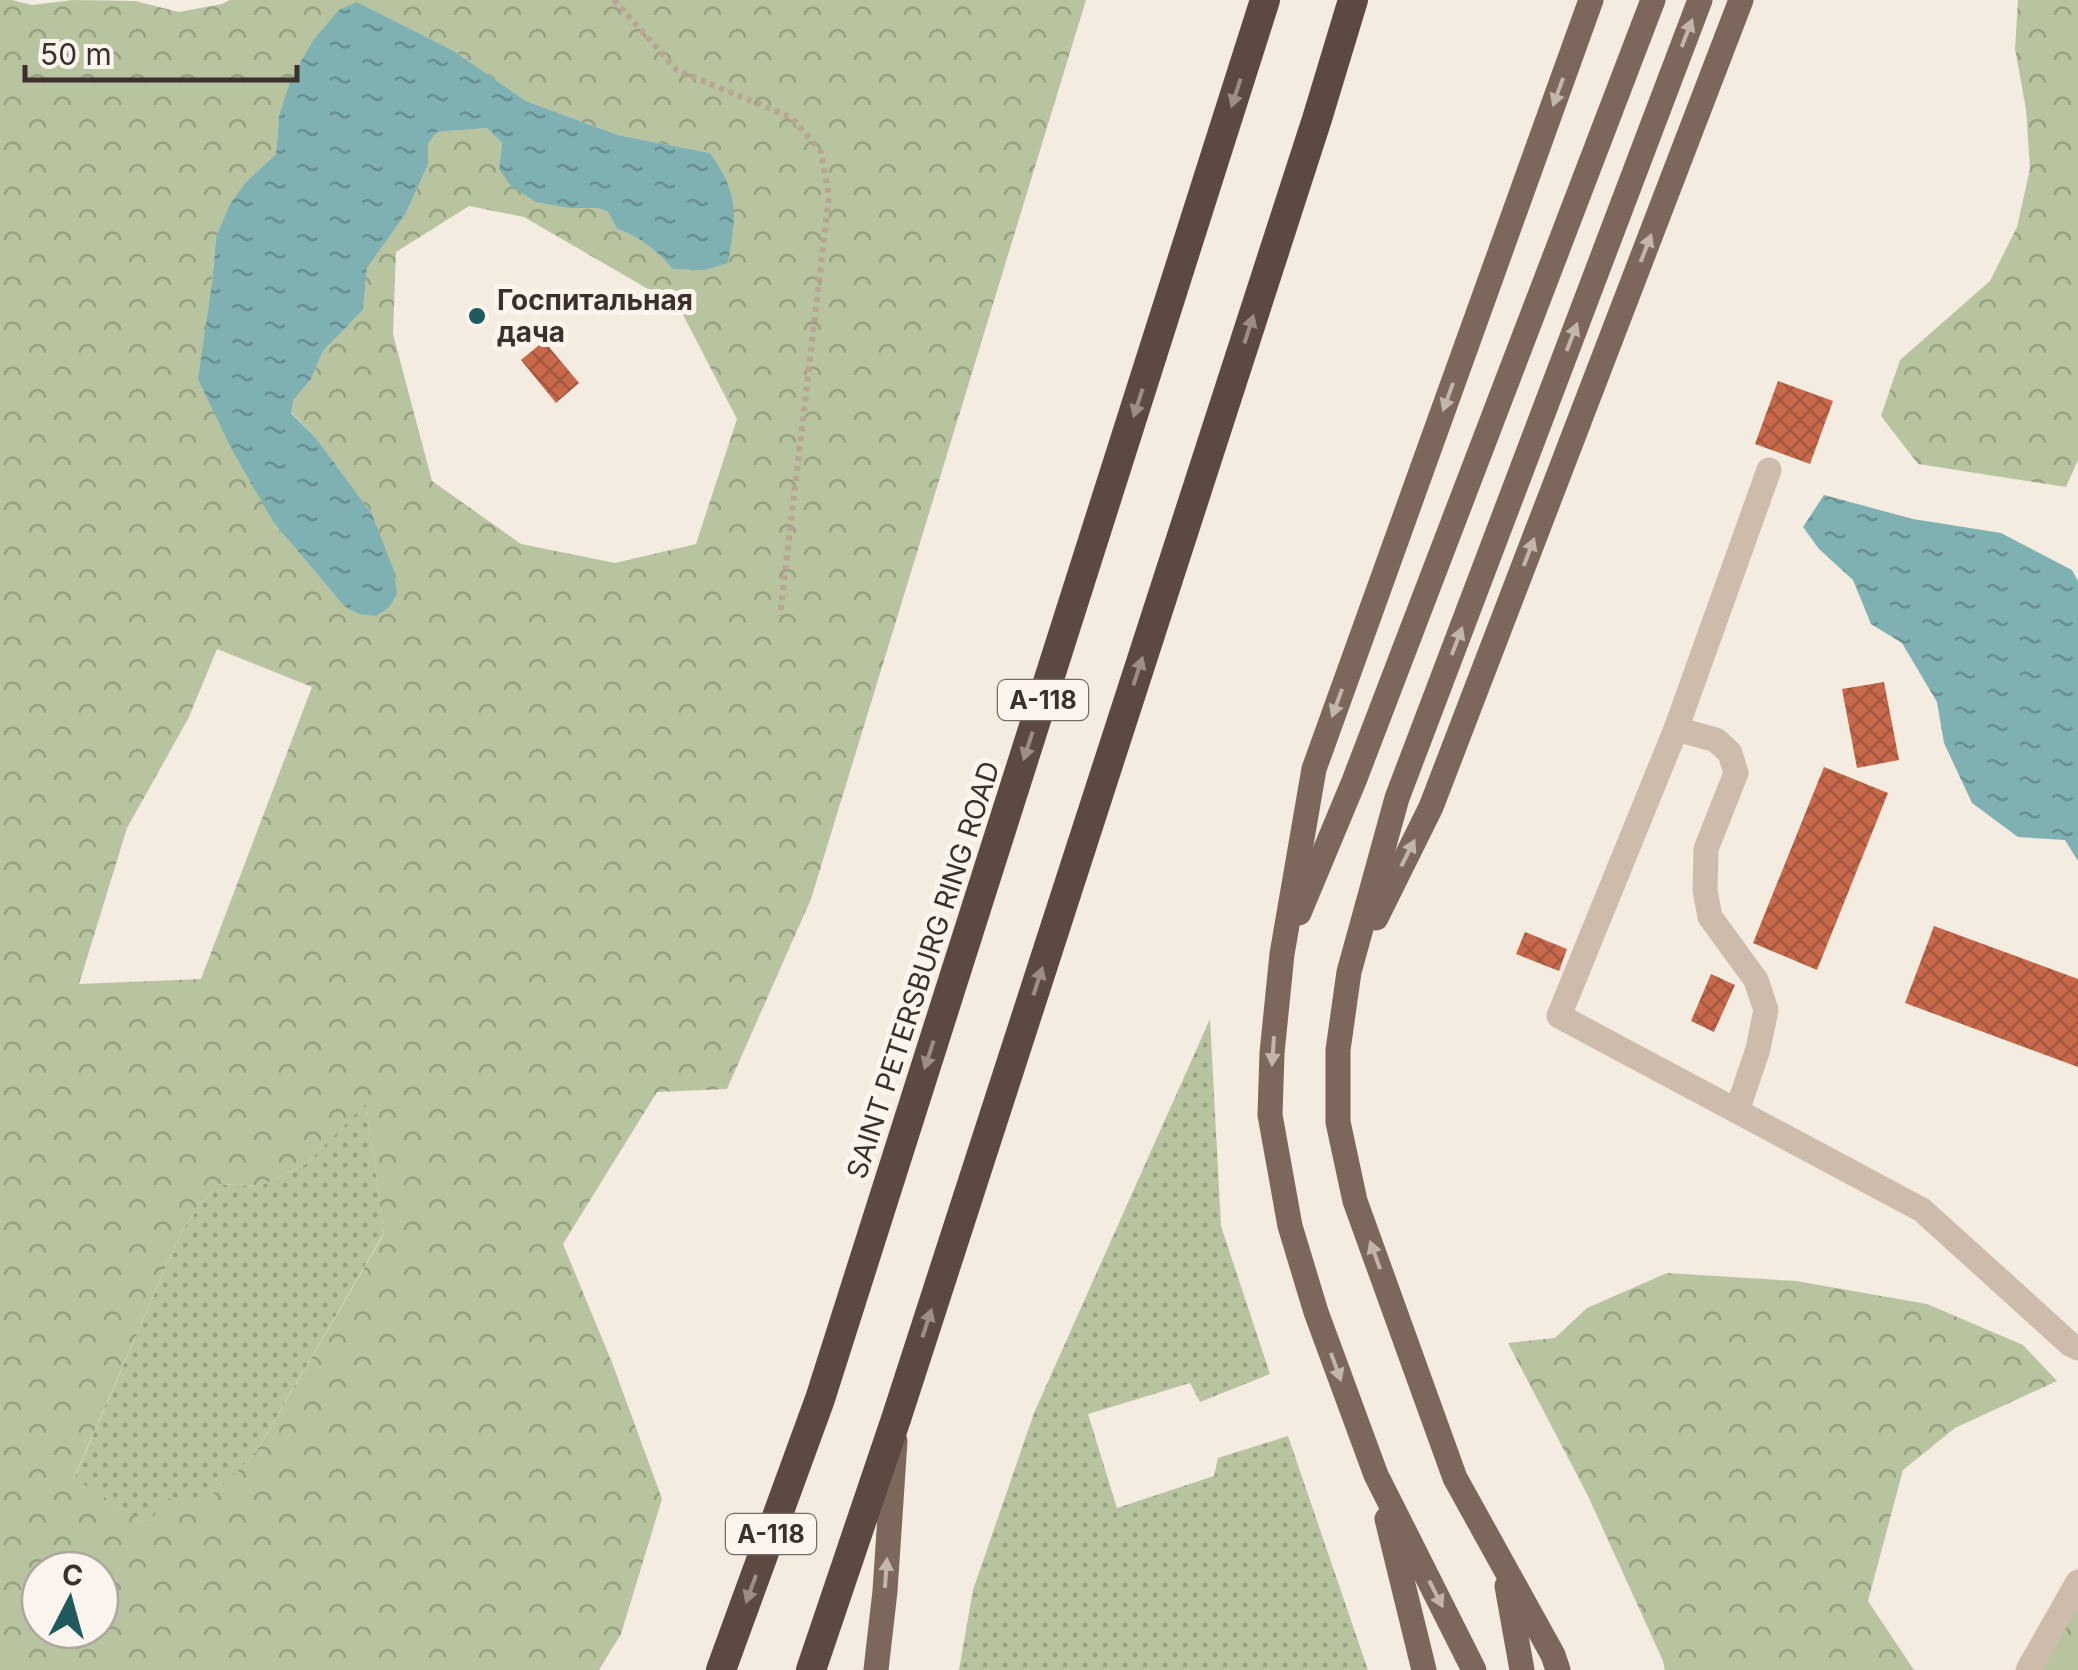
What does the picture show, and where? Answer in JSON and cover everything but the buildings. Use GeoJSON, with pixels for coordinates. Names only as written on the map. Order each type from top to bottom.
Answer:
{"type":"FeatureCollection","features":[{"type":"Feature","properties":{"kind":"highway","name":"SAINT PETERSBURG RING ROAD"},"geometry":{"type":"LineString","coordinates":[[722,1670],[820,1399],[1265,0]]}},
{"type":"Feature","properties":{"kind":"highway","name":"А-118"},"geometry":{"type":"LineString","coordinates":[[811,1670],[897,1416],[1353,0]]}},
{"type":"Feature","properties":{"kind":"main road"},"geometry":{"type":"LineString","coordinates":[[1424,1670],[1376,1476],[1316,1312],[1290,1226],[1270,1115],[1272,1053],[1282,954],[1314,768],[1591,0]]}},
{"type":"Feature","properties":{"kind":"main road"},"geometry":{"type":"LineString","coordinates":[[1282,954],[1354,782],[1653,0]]}},
{"type":"Feature","properties":{"kind":"main road"},"geometry":{"type":"LineString","coordinates":[[1558,1670],[1455,1478],[1355,1201],[1338,1122],[1338,1050],[1348,972],[1398,798],[1700,0]]}},
{"type":"Feature","properties":{"kind":"main road"},"geometry":{"type":"LineString","coordinates":[[1348,972],[1432,806],[1741,0]]}},
{"type":"Feature","properties":{"kind":"main road"},"geometry":{"type":"LineString","coordinates":[[876,1670],[897,1416]]}},
{"type":"Feature","properties":{"kind":"main road"},"geometry":{"type":"LineString","coordinates":[[1376,1476],[1474,1670]]}},
{"type":"Feature","properties":{"kind":"main road"},"geometry":{"type":"LineString","coordinates":[[1505,1572],[1522,1670]]}},
{"type":"Feature","properties":{"kind":"street"},"geometry":{"type":"LineString","coordinates":[[1769,470],[1676,729],[1559,1016],[1922,1210],[2078,1348]]}},
{"type":"Feature","properties":{"kind":"street"},"geometry":{"type":"LineString","coordinates":[[1676,729],[1716,740],[1730,752],[1736,773],[1706,849],[1706,890],[1710,917],[1756,980],[1766,1010],[1738,1111]]}},
{"type":"Feature","properties":{"kind":"street"},"geometry":{"type":"LineString","coordinates":[[2028,1670],[2078,1582]]}},
{"type":"Feature","properties":{"kind":"path"},"geometry":{"type":"LineString","coordinates":[[614,0],[677,70],[792,118],[821,152],[828,196],[780,616]]}},
{"type":"Feature","properties":{"kind":"green space"},"geometry":{"type":"Polygon","coordinates":[[[0,0],[32,5],[73,0],[135,1],[179,12],[230,0],[1086,0],[811,899],[727,1089],[657,1092],[563,1244],[662,1499],[621,1634],[599,1670],[0,1670],[0,0]],[[357,2],[279,116],[276,154],[247,181],[216,237],[212,284],[274,523],[344,606],[382,543],[372,514],[316,438],[291,412],[292,400],[311,379],[323,351],[363,310],[367,268],[406,213],[428,165],[428,144],[437,132],[487,128],[502,143],[499,169],[570,208],[608,212],[617,229],[648,245],[674,269],[710,153],[618,135],[526,101],[454,51],[357,2]],[[469,206],[396,252],[393,334],[432,481],[521,544],[615,563],[696,544],[737,419],[679,307],[524,217],[469,206]],[[217,649],[188,719],[127,828],[79,984],[201,979],[312,687],[217,649]],[[366,1104],[306,1164],[260,1186],[217,1184],[182,1230],[74,1478],[148,1525],[166,1498],[203,1504],[255,1454],[384,1234],[366,1104]]]}},
{"type":"Feature","properties":{"kind":"green space"},"geometry":{"type":"Polygon","coordinates":[[[2018,0],[2078,0],[2078,460],[2066,487],[1918,464],[1881,416],[1900,360],[1990,281],[2017,227],[2030,169],[2026,109],[2015,49],[2018,0]]]}},
{"type":"Feature","properties":{"kind":"green space"},"geometry":{"type":"Polygon","coordinates":[[[1210,1019],[1221,1226],[1270,1374],[1200,1402],[1190,1383],[1088,1414],[1117,1508],[1214,1476],[1218,1458],[1288,1436],[1368,1670],[959,1670],[973,1590],[1034,1413],[1210,1019]]]}},
{"type":"Feature","properties":{"kind":"green space"},"geometry":{"type":"Polygon","coordinates":[[[366,1103],[384,1233],[255,1454],[203,1505],[148,1525],[74,1479],[182,1230],[217,1184],[260,1186],[306,1164],[366,1103]]]}},
{"type":"Feature","properties":{"kind":"green space"},"geometry":{"type":"Polygon","coordinates":[[[1667,1273],[1796,1281],[1927,1304],[2023,1345],[2057,1381],[1955,1428],[1903,1470],[1868,1601],[1914,1670],[1665,1670],[1588,1496],[1508,1343],[1555,1338],[1587,1308],[1667,1273]]]}},
{"type":"Feature","properties":{"kind":"green space"},"geometry":{"type":"Polygon","coordinates":[[[2078,1607],[2078,1670],[2038,1670],[2078,1607]]]}},
{"type":"Feature","properties":{"kind":"water"},"geometry":{"type":"Polygon","coordinates":[[[357,2],[454,51],[526,101],[618,135],[710,153],[727,181],[734,218],[728,263],[705,270],[673,269],[648,245],[617,229],[608,212],[536,202],[511,186],[499,169],[502,143],[487,128],[437,132],[428,144],[428,165],[406,213],[367,268],[363,310],[323,351],[311,379],[293,400],[291,413],[316,438],[372,514],[394,571],[397,594],[389,607],[376,616],[359,614],[344,606],[274,523],[232,450],[198,379],[216,237],[230,204],[247,181],[276,154],[279,116],[291,79],[314,39],[339,10],[357,2]]]}},
{"type":"Feature","properties":{"kind":"water"},"geometry":{"type":"Polygon","coordinates":[[[1824,495],[1913,519],[2001,533],[2072,570],[2078,581],[2078,861],[2065,840],[2018,837],[1972,803],[1944,743],[1937,702],[1902,643],[1871,624],[1853,580],[1819,549],[1803,527],[1824,495]]]}},
{"type":"Feature","properties":{"kind":"place","name":"Госпитальная дача"},"geometry":{"type":"Point","coordinates":[477,316]}}]}
